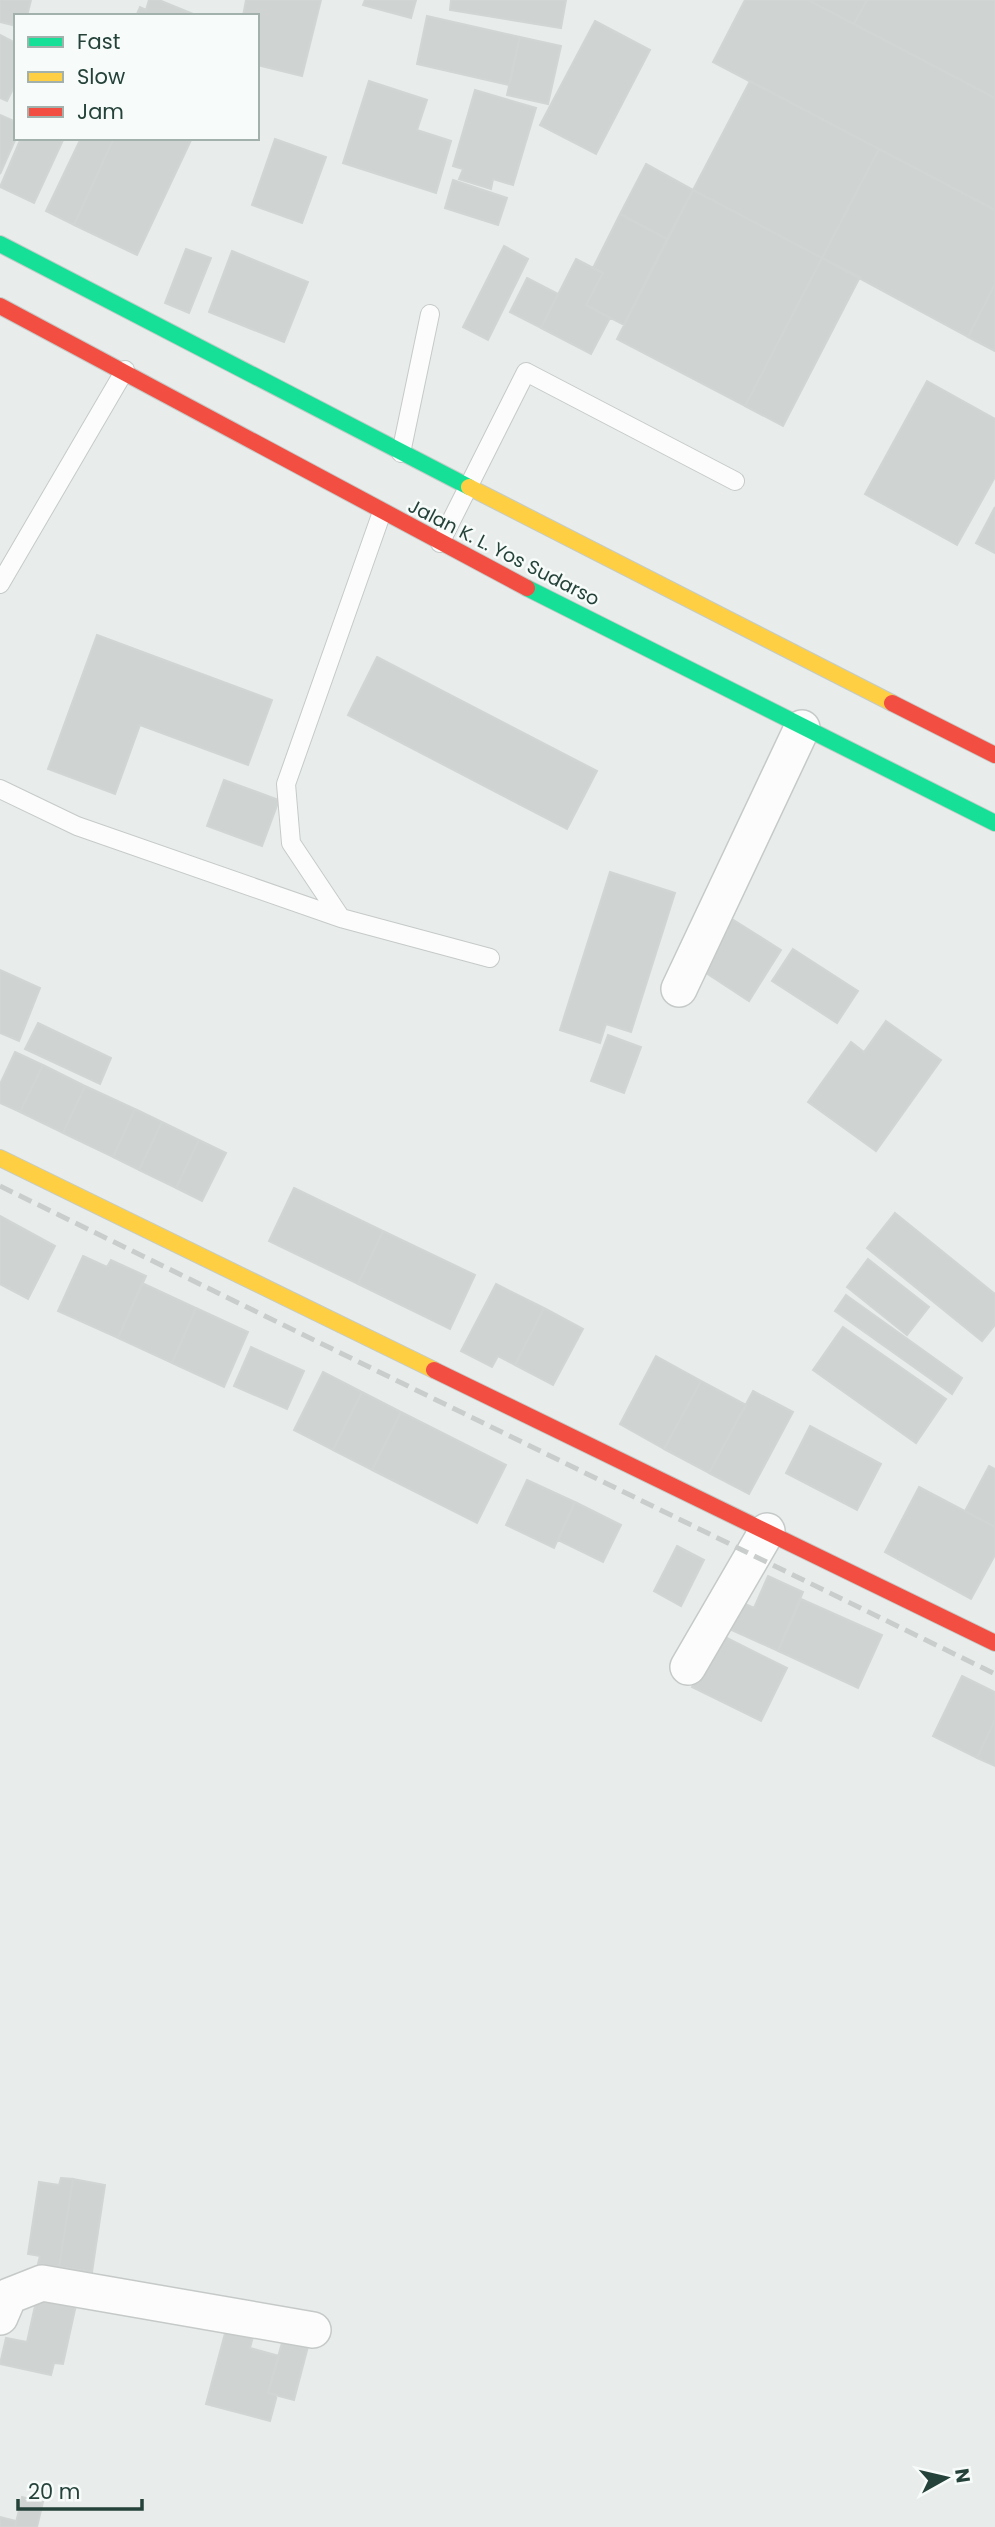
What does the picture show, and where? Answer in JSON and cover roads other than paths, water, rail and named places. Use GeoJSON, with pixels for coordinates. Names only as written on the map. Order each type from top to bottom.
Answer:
{"type":"FeatureCollection","features":[{"type":"Feature","properties":{"kind":"main road"},"geometry":{"type":"LineString","coordinates":[[0,244],[401,453],[995,755]]}},
{"type":"Feature","properties":{"kind":"main road","name":"Jalan K. L. Yos Sudarso"},"geometry":{"type":"LineString","coordinates":[[0,306],[125,370],[440,543],[802,728],[995,823]]}},
{"type":"Feature","properties":{"kind":"main road"},"geometry":{"type":"LineString","coordinates":[[0,1158],[995,1643]]}},
{"type":"Feature","properties":{"kind":"street"},"geometry":{"type":"LineString","coordinates":[[679,989],[802,728]]}},
{"type":"Feature","properties":{"kind":"street"},"geometry":{"type":"LineString","coordinates":[[688,1667],[767,1531]]}},
{"type":"Feature","properties":{"kind":"street"},"geometry":{"type":"LineString","coordinates":[[0,2317],[9,2296],[42,2283],[313,2330]]}},
{"type":"Feature","properties":{"kind":"lane"},"geometry":{"type":"LineString","coordinates":[[401,453],[430,314]]}},
{"type":"Feature","properties":{"kind":"lane"},"geometry":{"type":"LineString","coordinates":[[0,584],[125,370]]}},
{"type":"Feature","properties":{"kind":"lane"},"geometry":{"type":"LineString","coordinates":[[440,543],[526,372],[736,481]]}},
{"type":"Feature","properties":{"kind":"lane"},"geometry":{"type":"LineString","coordinates":[[341,919],[291,843],[286,784],[382,512]]}},
{"type":"Feature","properties":{"kind":"lane"},"geometry":{"type":"LineString","coordinates":[[0,789],[77,826],[341,919],[490,958]]}},
{"type":"Feature","properties":{"kind":"railway"},"geometry":{"type":"LineString","coordinates":[[0,1186],[995,1674]]}}]}
